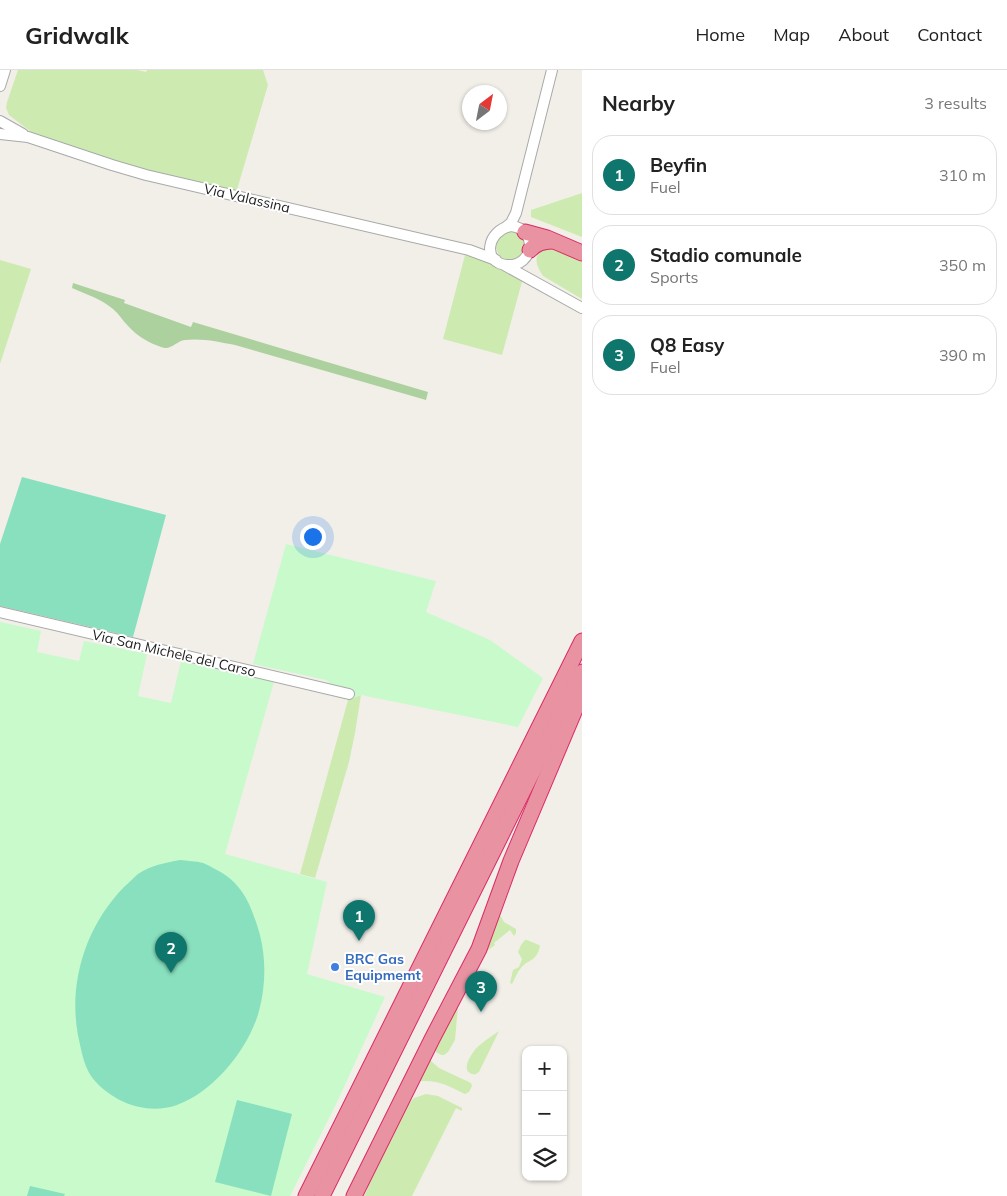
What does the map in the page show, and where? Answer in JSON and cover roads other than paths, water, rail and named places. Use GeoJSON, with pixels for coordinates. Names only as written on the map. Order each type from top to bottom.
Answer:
{"type":"FeatureCollection","features":[{"type":"Feature","properties":{"kind":"highway"},"geometry":{"type":"LineString","coordinates":[[524,231],[582,253]]}},
{"type":"Feature","properties":{"kind":"highway"},"geometry":{"type":"LineString","coordinates":[[528,254],[534,246],[541,242],[554,241]]}},
{"type":"Feature","properties":{"kind":"highway"},"geometry":{"type":"LineString","coordinates":[[306,1196],[582,641]]}},
{"type":"Feature","properties":{"kind":"highway"},"geometry":{"type":"LineString","coordinates":[[322,1196],[582,672]]}},
{"type":"Feature","properties":{"kind":"highway"},"geometry":{"type":"LineString","coordinates":[[354,1196],[479,949],[512,861],[582,693]]}},
{"type":"Feature","properties":{"kind":"street"},"geometry":{"type":"LineString","coordinates":[[0,86],[6,70]]}},
{"type":"Feature","properties":{"kind":"street"},"geometry":{"type":"LineString","coordinates":[[470,250],[481,249],[489,244],[498,231],[511,223],[516,213],[552,70]]}},
{"type":"Feature","properties":{"kind":"street"},"geometry":{"type":"LineString","coordinates":[[0,121],[0,130]]}},
{"type":"Feature","properties":{"kind":"street","name":"Via Valassina"},"geometry":{"type":"LineString","coordinates":[[0,121],[28,137],[97,161],[470,250],[532,279],[582,308]]}},
{"type":"Feature","properties":{"kind":"street","name":"Via Valassina"},"geometry":{"type":"LineString","coordinates":[[0,134],[28,137]]}},
{"type":"Feature","properties":{"kind":"street"},"geometry":{"type":"LineString","coordinates":[[516,213],[529,240],[525,267],[532,279]]}},
{"type":"Feature","properties":{"kind":"street"},"geometry":{"type":"LineString","coordinates":[[506,227],[515,227],[524,231]]}},
{"type":"Feature","properties":{"kind":"street"},"geometry":{"type":"LineString","coordinates":[[491,241],[490,249],[493,257],[500,263],[515,265],[523,261],[528,254]]}},
{"type":"Feature","properties":{"kind":"street","name":"Via San Michele del Carso"},"geometry":{"type":"LineString","coordinates":[[0,612],[349,694]]}},
{"type":"Feature","properties":{"kind":"place","name":"Beyfin"},"geometry":{"type":"Point","coordinates":[359,941]}},
{"type":"Feature","properties":{"kind":"place","name":"BRC Gas Equipmemt"},"geometry":{"type":"Point","coordinates":[335,967]}},
{"type":"Feature","properties":{"kind":"place","name":"Stadio comunale"},"geometry":{"type":"Point","coordinates":[171,973]}},
{"type":"Feature","properties":{"kind":"place","name":"Q8 Easy"},"geometry":{"type":"Point","coordinates":[481,1012]}}]}
